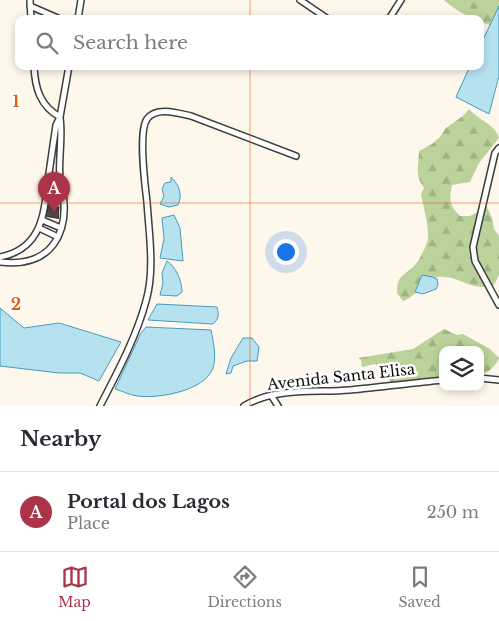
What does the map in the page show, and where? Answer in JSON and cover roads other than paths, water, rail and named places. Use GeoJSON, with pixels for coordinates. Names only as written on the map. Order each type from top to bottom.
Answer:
{"type":"FeatureCollection","features":[{"type":"Feature","properties":{"kind":"street"},"geometry":{"type":"LineString","coordinates":[[79,15],[81,0]]}},
{"type":"Feature","properties":{"kind":"street"},"geometry":{"type":"LineString","coordinates":[[300,0],[322,15]]}},
{"type":"Feature","properties":{"kind":"street"},"geometry":{"type":"LineString","coordinates":[[391,15],[400,0]]}},
{"type":"Feature","properties":{"kind":"street"},"geometry":{"type":"LineString","coordinates":[[30,3],[52,15]]}},
{"type":"Feature","properties":{"kind":"street"},"geometry":{"type":"LineString","coordinates":[[0,262],[18,263],[36,259],[48,251],[58,237],[65,206],[60,179],[59,160],[62,126],[60,117],[50,111],[40,98],[34,82],[34,70]]}},
{"type":"Feature","properties":{"kind":"street"},"geometry":{"type":"LineString","coordinates":[[0,258],[24,247],[39,228],[42,220],[56,126],[60,117],[68,70]]}},
{"type":"Feature","properties":{"kind":"street"},"geometry":{"type":"LineString","coordinates":[[100,406],[125,356],[148,292],[150,248],[143,149],[144,124],[148,118],[152,114],[165,112],[191,116],[296,156]]}},
{"type":"Feature","properties":{"kind":"street"},"geometry":{"type":"LineString","coordinates":[[499,148],[495,153],[473,247],[475,261],[499,305]]}},
{"type":"Feature","properties":{"kind":"street"},"geometry":{"type":"LineString","coordinates":[[48,180],[55,177],[60,179]]}},
{"type":"Feature","properties":{"kind":"street"},"geometry":{"type":"LineString","coordinates":[[47,188],[51,192],[56,193],[62,187]]}},
{"type":"Feature","properties":{"kind":"street"},"geometry":{"type":"LineString","coordinates":[[42,220],[61,228]]}},
{"type":"Feature","properties":{"kind":"street"},"geometry":{"type":"LineString","coordinates":[[39,228],[58,237]]}},
{"type":"Feature","properties":{"kind":"street"},"geometry":{"type":"LineString","coordinates":[[484,378],[499,380]]}},
{"type":"Feature","properties":{"kind":"street","name":"Avenida Santa Elisa"},"geometry":{"type":"LineString","coordinates":[[244,406],[256,399],[270,395],[359,389],[439,380]]}},
{"type":"Feature","properties":{"kind":"street"},"geometry":{"type":"LineString","coordinates":[[270,395],[278,406]]}},
{"type":"Feature","properties":{"kind":"water"},"geometry":{"type":"Polygon","coordinates":[[[499,6],[499,76],[489,114],[456,97],[468,70],[484,70],[484,38],[499,6]]]}},
{"type":"Feature","properties":{"kind":"water"},"geometry":{"type":"Polygon","coordinates":[[[171,177],[178,186],[180,197],[178,205],[169,207],[160,204],[164,196],[162,189],[165,183],[171,182],[171,177]]]}},
{"type":"Feature","properties":{"kind":"water"},"geometry":{"type":"Polygon","coordinates":[[[174,215],[180,228],[183,261],[160,258],[164,239],[162,218],[174,215]]]}},
{"type":"Feature","properties":{"kind":"water"},"geometry":{"type":"Polygon","coordinates":[[[167,261],[176,271],[181,283],[182,292],[177,296],[160,295],[163,283],[162,273],[167,261]]]}},
{"type":"Feature","properties":{"kind":"water"},"geometry":{"type":"Polygon","coordinates":[[[422,275],[437,279],[438,285],[436,289],[423,294],[415,292],[422,275]]]}},
{"type":"Feature","properties":{"kind":"water"},"geometry":{"type":"Polygon","coordinates":[[[157,304],[217,307],[218,317],[213,324],[148,320],[157,304]]]}},
{"type":"Feature","properties":{"kind":"water"},"geometry":{"type":"Polygon","coordinates":[[[0,308],[24,328],[59,323],[121,342],[99,381],[80,373],[59,373],[0,366],[0,308]]]}},
{"type":"Feature","properties":{"kind":"water"},"geometry":{"type":"Polygon","coordinates":[[[146,327],[211,330],[215,359],[213,368],[208,376],[191,388],[168,395],[137,396],[115,389],[141,333],[146,327]]]}},
{"type":"Feature","properties":{"kind":"water"},"geometry":{"type":"Polygon","coordinates":[[[243,338],[252,338],[259,347],[257,361],[247,361],[233,366],[231,373],[226,374],[231,358],[243,338]]]}},
{"type":"Feature","properties":{"kind":"place","name":"Portal dos Lagos"},"geometry":{"type":"Point","coordinates":[54,213]}}]}
